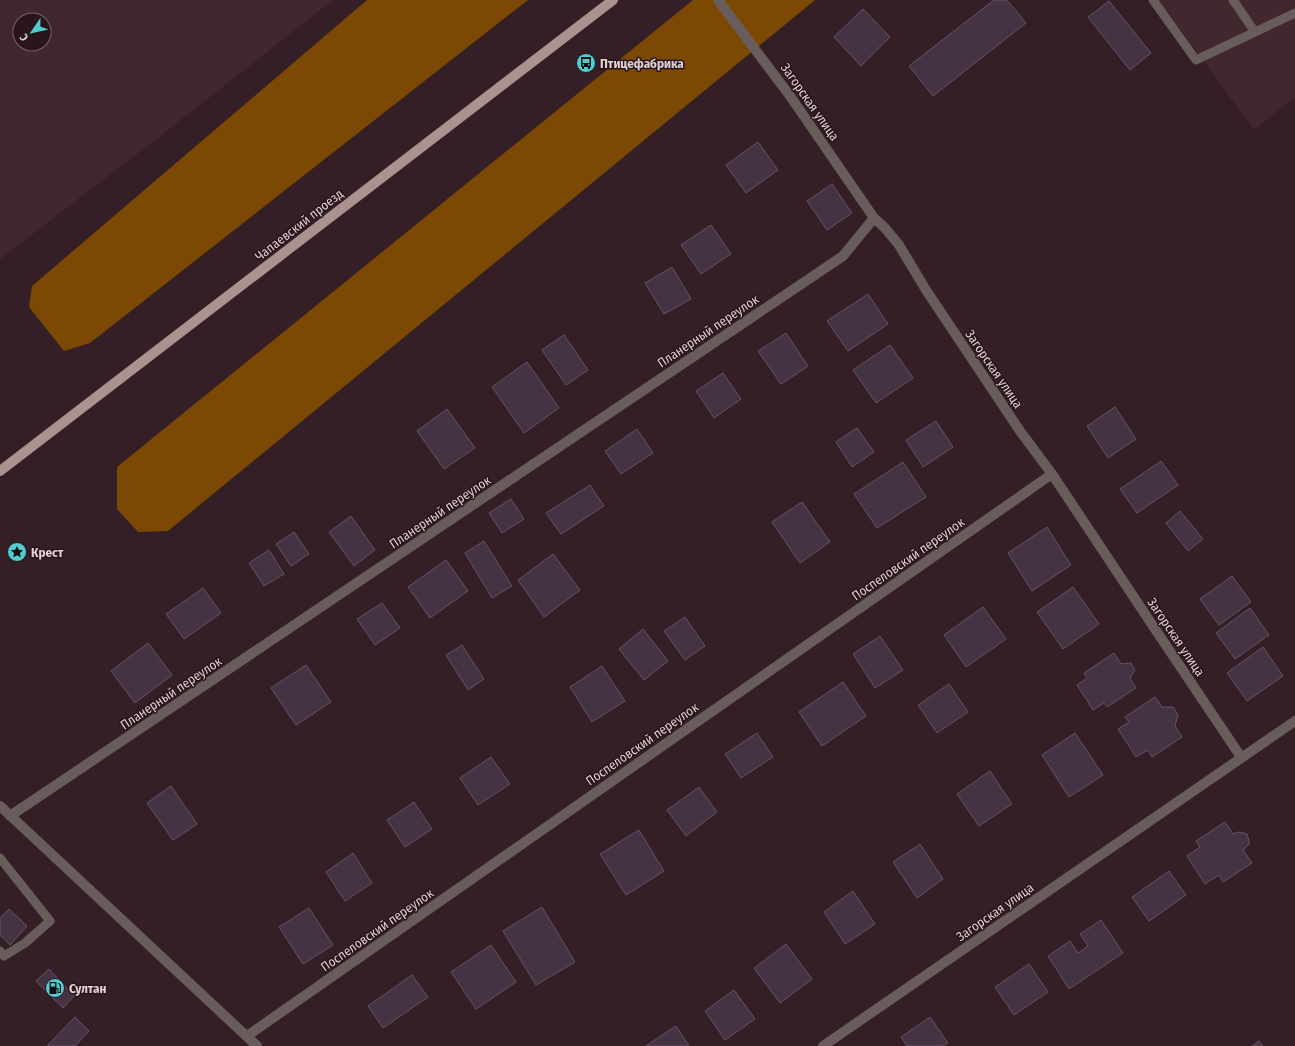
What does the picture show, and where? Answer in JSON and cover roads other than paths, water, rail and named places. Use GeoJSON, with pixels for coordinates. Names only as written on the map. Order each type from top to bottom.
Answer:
{"type":"FeatureCollection","features":[{"type":"Feature","properties":{"kind":"main road","name":"Чапаевский проезд"},"geometry":{"type":"LineString","coordinates":[[0,471],[614,0]]}},
{"type":"Feature","properties":{"kind":"street","name":"Загорская улица"},"geometry":{"type":"LineString","coordinates":[[718,0],[790,96],[874,218],[885,228],[899,245],[926,290],[970,357],[1052,474],[1242,757]]}},
{"type":"Feature","properties":{"kind":"street","name":"Планерный переулок"},"geometry":{"type":"LineString","coordinates":[[10,816],[842,256],[874,218]]}},
{"type":"Feature","properties":{"kind":"street","name":"Поспеловский переулок"},"geometry":{"type":"LineString","coordinates":[[247,1036],[1052,474]]}},
{"type":"Feature","properties":{"kind":"street","name":"Загорская улица"},"geometry":{"type":"LineString","coordinates":[[823,1046],[1295,721]]}},
{"type":"Feature","properties":{"kind":"street"},"geometry":{"type":"LineString","coordinates":[[0,806],[257,1046]]}},
{"type":"Feature","properties":{"kind":"lane"},"geometry":{"type":"LineString","coordinates":[[1153,0],[1196,60],[1295,13]]}},
{"type":"Feature","properties":{"kind":"lane"},"geometry":{"type":"LineString","coordinates":[[1233,0],[1255,32]]}},
{"type":"Feature","properties":{"kind":"lane"},"geometry":{"type":"LineString","coordinates":[[0,858],[50,921],[25,943],[4,956],[0,951]]}},
{"type":"Feature","properties":{"kind":"place","name":"Птицефабрика"},"geometry":{"type":"Point","coordinates":[586,63]}},
{"type":"Feature","properties":{"kind":"place","name":"Крест"},"geometry":{"type":"Point","coordinates":[17,552]}},
{"type":"Feature","properties":{"kind":"place","name":"Султан"},"geometry":{"type":"Point","coordinates":[55,988]}}]}
